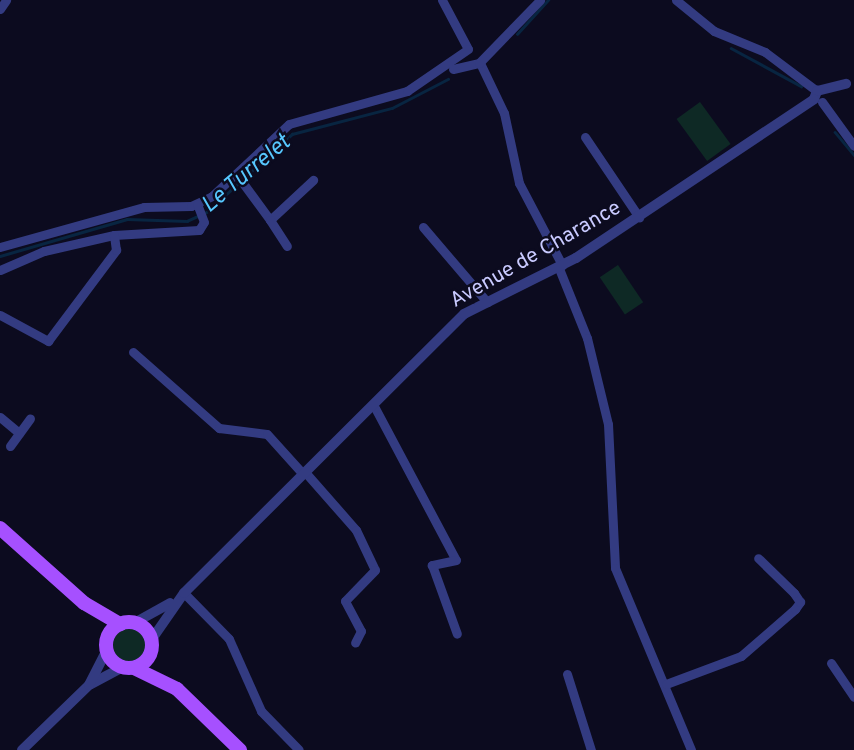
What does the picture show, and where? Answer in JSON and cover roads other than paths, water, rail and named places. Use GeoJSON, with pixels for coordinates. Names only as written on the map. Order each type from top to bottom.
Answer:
{"type":"FeatureCollection","features":[{"type":"Feature","properties":{"kind":"main road"},"geometry":{"type":"LineString","coordinates":[[0,528],[84,603],[120,624],[136,622],[177,689],[240,750]]}},
{"type":"Feature","properties":{"kind":"main road"},"geometry":{"type":"LineString","coordinates":[[84,603],[107,645],[128,667],[177,689]]}},
{"type":"Feature","properties":{"kind":"main road"},"geometry":{"type":"LineString","coordinates":[[107,645],[120,624]]}},
{"type":"Feature","properties":{"kind":"main road"},"geometry":{"type":"LineString","coordinates":[[128,667],[152,645]]}},
{"type":"Feature","properties":{"kind":"street"},"geometry":{"type":"LineString","coordinates":[[0,9],[6,0]]}},
{"type":"Feature","properties":{"kind":"street"},"geometry":{"type":"LineString","coordinates":[[442,0],[504,113],[519,183],[560,266],[587,338],[608,424],[615,568],[666,684],[691,750]]}},
{"type":"Feature","properties":{"kind":"street"},"geometry":{"type":"LineString","coordinates":[[0,247],[144,207],[198,206],[240,180],[289,124],[387,99],[444,72],[494,44],[540,0]]}},
{"type":"Feature","properties":{"kind":"street"},"geometry":{"type":"LineString","coordinates":[[676,0],[714,31],[765,52],[820,97],[854,146]]}},
{"type":"Feature","properties":{"kind":"street","name":"Avenue de Charance"},"geometry":{"type":"LineString","coordinates":[[152,645],[184,593],[374,407],[437,339],[487,302],[560,266],[639,217],[820,97],[846,84],[854,75]]}},
{"type":"Feature","properties":{"kind":"street"},"geometry":{"type":"LineString","coordinates":[[585,137],[639,217]]}},
{"type":"Feature","properties":{"kind":"street"},"geometry":{"type":"LineString","coordinates":[[240,180],[287,246]]}},
{"type":"Feature","properties":{"kind":"street"},"geometry":{"type":"LineString","coordinates":[[270,220],[313,180]]}},
{"type":"Feature","properties":{"kind":"street"},"geometry":{"type":"LineString","coordinates":[[0,270],[44,251],[114,235],[188,234],[204,220],[198,206]]}},
{"type":"Feature","properties":{"kind":"street"},"geometry":{"type":"LineString","coordinates":[[423,227],[487,302]]}},
{"type":"Feature","properties":{"kind":"street"},"geometry":{"type":"LineString","coordinates":[[0,315],[48,341],[116,250],[114,235]]}},
{"type":"Feature","properties":{"kind":"street"},"geometry":{"type":"LineString","coordinates":[[133,352],[219,428],[267,434],[356,530],[375,570],[345,601],[362,631],[355,643]]}},
{"type":"Feature","properties":{"kind":"street"},"geometry":{"type":"LineString","coordinates":[[374,407],[456,560],[432,565],[457,634]]}},
{"type":"Feature","properties":{"kind":"street"},"geometry":{"type":"LineString","coordinates":[[0,417],[19,433]]}},
{"type":"Feature","properties":{"kind":"street"},"geometry":{"type":"LineString","coordinates":[[10,446],[30,418]]}},
{"type":"Feature","properties":{"kind":"street"},"geometry":{"type":"LineString","coordinates":[[666,684],[741,656],[795,609],[800,602],[794,593],[758,558]]}},
{"type":"Feature","properties":{"kind":"street"},"geometry":{"type":"LineString","coordinates":[[184,593],[229,639],[261,711],[299,750]]}},
{"type":"Feature","properties":{"kind":"street","name":"Avenue de Charance"},"geometry":{"type":"LineString","coordinates":[[136,622],[184,593]]}},
{"type":"Feature","properties":{"kind":"street"},"geometry":{"type":"LineString","coordinates":[[89,685],[107,645]]}},
{"type":"Feature","properties":{"kind":"street"},"geometry":{"type":"LineString","coordinates":[[831,663],[854,696]]}},
{"type":"Feature","properties":{"kind":"street"},"geometry":{"type":"LineString","coordinates":[[22,750],[89,685],[128,667]]}},
{"type":"Feature","properties":{"kind":"street"},"geometry":{"type":"LineString","coordinates":[[567,674],[591,750]]}},
{"type":"Feature","properties":{"kind":"waterway","name":"Le Turrelet"},"geometry":{"type":"LineString","coordinates":[[517,34],[548,0]]}},
{"type":"Feature","properties":{"kind":"waterway","name":"Le Turrelet"},"geometry":{"type":"LineString","coordinates":[[731,48],[801,86]]}},
{"type":"Feature","properties":{"kind":"waterway","name":"Le Turrelet"},"geometry":{"type":"LineString","coordinates":[[0,256],[127,219],[187,221],[208,211],[292,134],[392,108],[448,79]]}},
{"type":"Feature","properties":{"kind":"waterway","name":"Le Turrelet"},"geometry":{"type":"LineString","coordinates":[[835,132],[854,155]]}}]}
